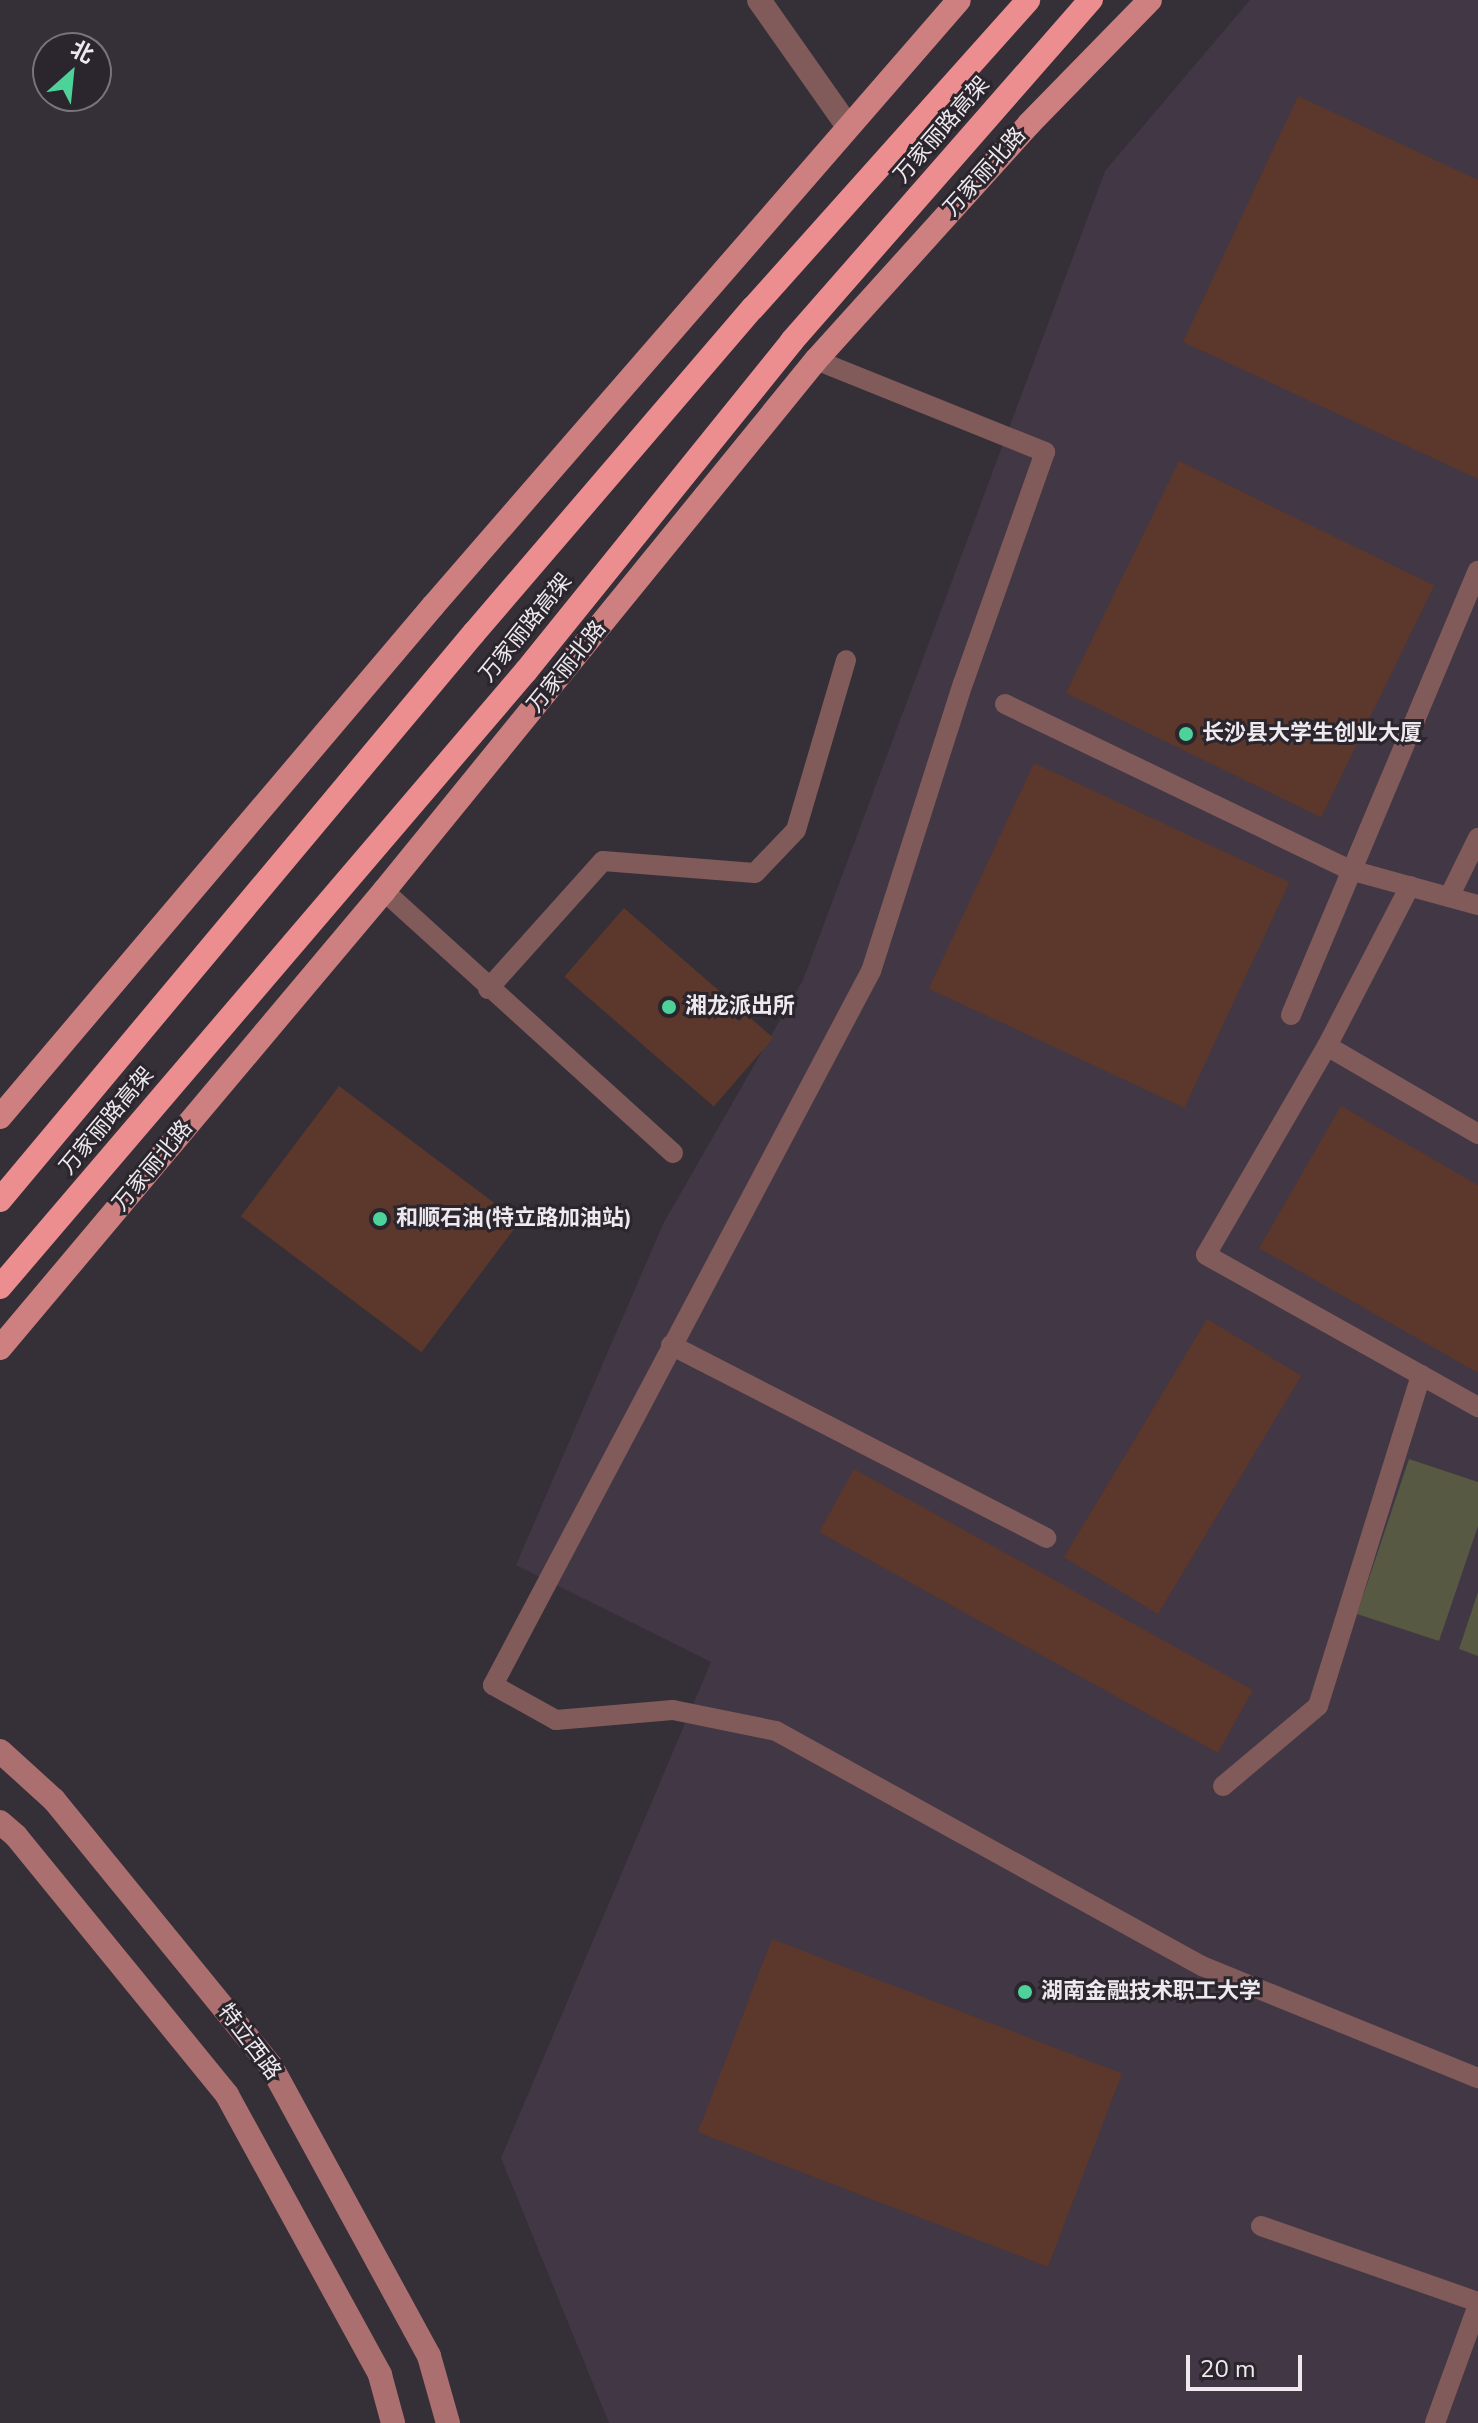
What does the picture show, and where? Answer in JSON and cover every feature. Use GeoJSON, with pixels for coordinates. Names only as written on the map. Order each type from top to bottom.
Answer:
{"type":"FeatureCollection","features":[{"type":"Feature","properties":{"kind":"highway","name":"万家丽路高架"},"geometry":{"type":"LineString","coordinates":[[0,1200],[474,633],[753,308],[1028,0]]}},
{"type":"Feature","properties":{"kind":"highway","name":"万家丽路高架"},"geometry":{"type":"LineString","coordinates":[[0,1287],[526,671],[792,341],[1091,0]]}},
{"type":"Feature","properties":{"kind":"main road"},"geometry":{"type":"LineString","coordinates":[[0,1117],[847,125],[959,0]]}},
{"type":"Feature","properties":{"kind":"main road","name":"万家丽北路"},"geometry":{"type":"LineString","coordinates":[[0,1348],[384,891],[816,360],[1029,124],[1150,0]]}},
{"type":"Feature","properties":{"kind":"main road","name":"特立西路"},"geometry":{"type":"LineString","coordinates":[[0,1751],[54,1800],[271,2066],[429,2356],[448,2423]]}},
{"type":"Feature","properties":{"kind":"main road"},"geometry":{"type":"LineString","coordinates":[[0,1822],[16,1836],[227,2095],[380,2375],[393,2423]]}},
{"type":"Feature","properties":{"kind":"street"},"geometry":{"type":"LineString","coordinates":[[759,0],[847,125]]}},
{"type":"Feature","properties":{"kind":"lane"},"geometry":{"type":"LineString","coordinates":[[816,360],[1045,452],[963,683],[871,971],[493,1685],[556,1720],[673,1710],[776,1731],[1202,1966],[1478,2078]]}},
{"type":"Feature","properties":{"kind":"lane"},"geometry":{"type":"LineString","coordinates":[[1291,1015],[1478,571]]}},
{"type":"Feature","properties":{"kind":"lane"},"geometry":{"type":"LineString","coordinates":[[488,989],[603,861],[755,873],[796,830],[846,660]]}},
{"type":"Feature","properties":{"kind":"lane"},"geometry":{"type":"LineString","coordinates":[[1005,704],[1350,870],[1478,905]]}},
{"type":"Feature","properties":{"kind":"lane"},"geometry":{"type":"LineString","coordinates":[[1449,897],[1478,838]]}},
{"type":"Feature","properties":{"kind":"lane"},"geometry":{"type":"LineString","coordinates":[[1410,886],[1327,1046],[1206,1255],[1478,1407]]}},
{"type":"Feature","properties":{"kind":"lane"},"geometry":{"type":"LineString","coordinates":[[384,891],[488,989],[673,1153]]}},
{"type":"Feature","properties":{"kind":"lane"},"geometry":{"type":"LineString","coordinates":[[1327,1046],[1478,1134]]}},
{"type":"Feature","properties":{"kind":"lane"},"geometry":{"type":"LineString","coordinates":[[671,1345],[1046,1538]]}},
{"type":"Feature","properties":{"kind":"lane"},"geometry":{"type":"LineString","coordinates":[[1223,1786],[1318,1706],[1421,1375]]}},
{"type":"Feature","properties":{"kind":"lane"},"geometry":{"type":"LineString","coordinates":[[1261,2226],[1478,2303],[1435,2423]]}},
{"type":"Feature","properties":{"kind":"shaded area","name":"长沙县大学生创业大厦"},"geometry":{"type":"Polygon","coordinates":[[[1250,0],[1478,0],[1478,2423],[609,2423],[501,2158],[711,1662],[516,1565],[663,1224],[803,980],[1105,171],[1250,0]]]}},
{"type":"Feature","properties":{"kind":"green space"},"geometry":{"type":"Polygon","coordinates":[[[1409,1459],[1478,1482],[1478,1526],[1439,1641],[1357,1614],[1409,1459]]]}},
{"type":"Feature","properties":{"kind":"green space"},"geometry":{"type":"Polygon","coordinates":[[[1478,1592],[1478,1656],[1459,1649],[1478,1592]]]}},
{"type":"Feature","properties":{"kind":"building"},"geometry":{"type":"Polygon","coordinates":[[[1298,96],[1478,180],[1478,479],[1183,342],[1298,96]]]}},
{"type":"Feature","properties":{"kind":"building"},"geometry":{"type":"Polygon","coordinates":[[[1179,461],[1434,585],[1321,817],[1066,693],[1179,461]]]}},
{"type":"Feature","properties":{"kind":"building"},"geometry":{"type":"Polygon","coordinates":[[[1034,763],[1290,882],[1184,1108],[929,989],[1034,763]]]}},
{"type":"Feature","properties":{"kind":"building","name":"湘龙派出所"},"geometry":{"type":"Polygon","coordinates":[[[624,908],[773,1038],[714,1107],[564,977],[624,908]]]}},
{"type":"Feature","properties":{"kind":"building","name":"和顺石油(特立路加油站)"},"geometry":{"type":"Polygon","coordinates":[[[339,1086],[519,1222],[421,1352],[241,1216],[339,1086]]]}},
{"type":"Feature","properties":{"kind":"building"},"geometry":{"type":"Polygon","coordinates":[[[1341,1106],[1478,1185],[1478,1373],[1259,1248],[1341,1106]]]}},
{"type":"Feature","properties":{"kind":"building"},"geometry":{"type":"Polygon","coordinates":[[[1207,1319],[1301,1376],[1158,1614],[1064,1557],[1207,1319]]]}},
{"type":"Feature","properties":{"kind":"building"},"geometry":{"type":"Polygon","coordinates":[[[854,1469],[1253,1690],[1218,1753],[819,1532],[854,1469]]]}},
{"type":"Feature","properties":{"kind":"building"},"geometry":{"type":"Polygon","coordinates":[[[772,1939],[1122,2073],[1048,2267],[698,2132],[772,1939]]]}},
{"type":"Feature","properties":{"kind":"place","name":"长沙县大学生创业大厦"},"geometry":{"type":"Point","coordinates":[1186,734]}},
{"type":"Feature","properties":{"kind":"place","name":"湘龙派出所"},"geometry":{"type":"Point","coordinates":[669,1007]}},
{"type":"Feature","properties":{"kind":"place","name":"和顺石油(特立路加油站)"},"geometry":{"type":"Point","coordinates":[380,1219]}},
{"type":"Feature","properties":{"kind":"place","name":"湖南金融技术职工大学"},"geometry":{"type":"Point","coordinates":[1025,1992]}}]}
